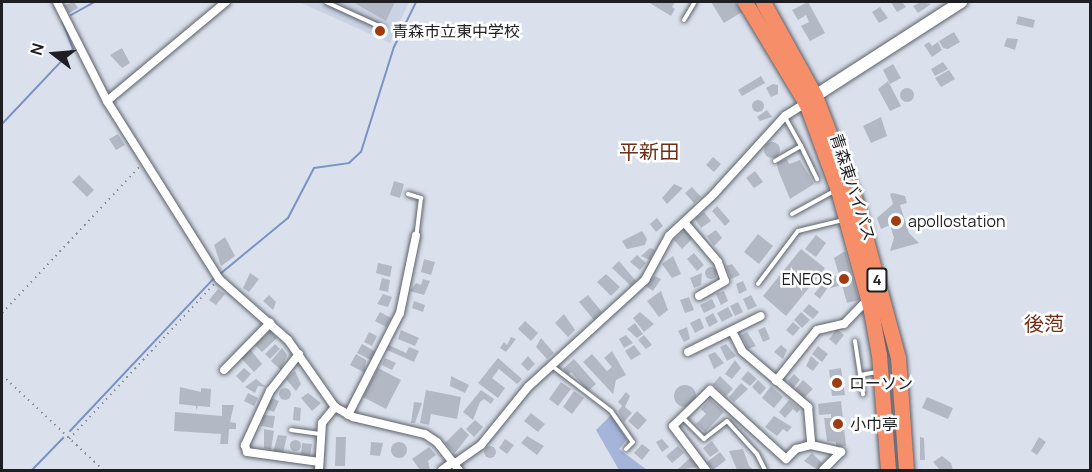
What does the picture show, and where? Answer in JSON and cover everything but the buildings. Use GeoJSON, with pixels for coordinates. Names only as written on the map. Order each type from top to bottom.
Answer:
{"type":"FeatureCollection","features":[{"type":"Feature","properties":{"kind":"highway","name":"青森東バイパス"},"geometry":{"type":"LineString","coordinates":[[746,2],[810,100],[838,190],[869,299],[881,372],[888,471]]}},
{"type":"Feature","properties":{"kind":"highway","name":"青森東バイパス"},"geometry":{"type":"LineString","coordinates":[[763,2],[856,203],[898,358],[906,471]]}},
{"type":"Feature","properties":{"kind":"street"},"geometry":{"type":"LineString","coordinates":[[57,2],[107,101],[219,279],[270,323],[299,354],[335,407],[348,414],[425,434],[455,465]]}},
{"type":"Feature","properties":{"kind":"street"},"geometry":{"type":"LineString","coordinates":[[107,101],[226,2]]}},
{"type":"Feature","properties":{"kind":"street"},"geometry":{"type":"LineString","coordinates":[[442,471],[455,465],[481,445],[528,387],[645,280],[669,236],[785,116],[961,2]]}},
{"type":"Feature","properties":{"kind":"street"},"geometry":{"type":"LineString","coordinates":[[684,222],[718,262],[725,281],[699,296]]}},
{"type":"Feature","properties":{"kind":"street"},"geometry":{"type":"LineString","coordinates":[[348,414],[400,313],[416,236]]}},
{"type":"Feature","properties":{"kind":"street"},"geometry":{"type":"LineString","coordinates":[[776,381],[817,330],[844,324],[869,299]]}},
{"type":"Feature","properties":{"kind":"street"},"geometry":{"type":"LineString","coordinates":[[688,352],[760,316]]}},
{"type":"Feature","properties":{"kind":"street"},"geometry":{"type":"LineString","coordinates":[[224,370],[270,323]]}},
{"type":"Feature","properties":{"kind":"street"},"geometry":{"type":"LineString","coordinates":[[732,331],[742,351],[808,407],[811,445]]}},
{"type":"Feature","properties":{"kind":"street"},"geometry":{"type":"LineString","coordinates":[[299,354],[270,391],[253,422],[246,438],[246,452],[319,466],[320,434],[326,414],[335,407]]}},
{"type":"Feature","properties":{"kind":"street"},"geometry":{"type":"LineString","coordinates":[[706,471],[674,426],[710,390],[786,459],[796,448],[811,445],[841,452],[823,471]]}},
{"type":"Feature","properties":{"kind":"lane"},"geometry":{"type":"LineString","coordinates":[[326,2],[383,28]]}},
{"type":"Feature","properties":{"kind":"lane"},"geometry":{"type":"LineString","coordinates":[[684,20],[694,2]]}},
{"type":"Feature","properties":{"kind":"lane"},"geometry":{"type":"LineString","coordinates":[[785,116],[817,179]]}},
{"type":"Feature","properties":{"kind":"lane"},"geometry":{"type":"LineString","coordinates":[[775,161],[801,146]]}},
{"type":"Feature","properties":{"kind":"lane"},"geometry":{"type":"LineString","coordinates":[[792,214],[838,190]]}},
{"type":"Feature","properties":{"kind":"lane"},"geometry":{"type":"LineString","coordinates":[[408,194],[421,198],[416,236]]}},
{"type":"Feature","properties":{"kind":"lane"},"geometry":{"type":"LineString","coordinates":[[758,284],[798,231],[846,220]]}},
{"type":"Feature","properties":{"kind":"lane"},"geometry":{"type":"LineString","coordinates":[[855,342],[863,394]]}},
{"type":"Feature","properties":{"kind":"lane"},"geometry":{"type":"LineString","coordinates":[[551,366],[611,411],[633,442],[627,449]]}},
{"type":"Feature","properties":{"kind":"lane"},"geometry":{"type":"LineString","coordinates":[[860,375],[881,372]]}},
{"type":"Feature","properties":{"kind":"lane"},"geometry":{"type":"LineString","coordinates":[[682,417],[704,439],[726,421],[757,454],[765,471]]}},
{"type":"Feature","properties":{"kind":"lane"},"geometry":{"type":"LineString","coordinates":[[291,430],[320,434]]}},
{"type":"Feature","properties":{"kind":"path"},"geometry":{"type":"LineString","coordinates":[[2,313],[144,161]]}},
{"type":"Feature","properties":{"kind":"path"},"geometry":{"type":"LineString","coordinates":[[69,439],[219,279]]}},
{"type":"Feature","properties":{"kind":"path"},"geometry":{"type":"LineString","coordinates":[[2,375],[103,471]]}},
{"type":"Feature","properties":{"kind":"shaded area","name":"青森市立東中学校"},"geometry":{"type":"Polygon","coordinates":[[[299,2],[409,2],[390,43],[299,2]]]}},
{"type":"Feature","properties":{"kind":"shaded area"},"geometry":{"type":"Polygon","coordinates":[[[611,415],[627,439],[619,449],[647,470],[619,470],[596,430],[611,415]]]}},
{"type":"Feature","properties":{"kind":"waterway"},"geometry":{"type":"LineString","coordinates":[[71,15],[94,2]]}},
{"type":"Feature","properties":{"kind":"waterway"},"geometry":{"type":"LineString","coordinates":[[220,274],[288,218],[314,168],[349,163],[361,152],[394,47],[416,2]]}},
{"type":"Feature","properties":{"kind":"waterway"},"geometry":{"type":"LineString","coordinates":[[2,124],[73,49],[62,21]]}},
{"type":"Feature","properties":{"kind":"waterway"},"geometry":{"type":"LineString","coordinates":[[70,431],[213,279]]}},
{"type":"Feature","properties":{"kind":"waterway"},"geometry":{"type":"LineString","coordinates":[[32,470],[63,438]]}},
{"type":"Feature","properties":{"kind":"place","name":"青森市立東中学校"},"geometry":{"type":"Point","coordinates":[380,31]}},
{"type":"Feature","properties":{"kind":"place","name":"apollostation"},"geometry":{"type":"Point","coordinates":[896,221]}},
{"type":"Feature","properties":{"kind":"place","name":"ENEOS"},"geometry":{"type":"Point","coordinates":[844,279]}},
{"type":"Feature","properties":{"kind":"place","name":"ローソン"},"geometry":{"type":"Point","coordinates":[837,383]}},
{"type":"Feature","properties":{"kind":"place","name":"小巾亭"},"geometry":{"type":"Point","coordinates":[838,424]}},
{"type":"Feature","properties":{"kind":"district","name":"平新田"},"geometry":{"type":"Point","coordinates":[649,151]}},
{"type":"Feature","properties":{"kind":"district","name":"後萢"},"geometry":{"type":"Point","coordinates":[1044,323]}}]}
